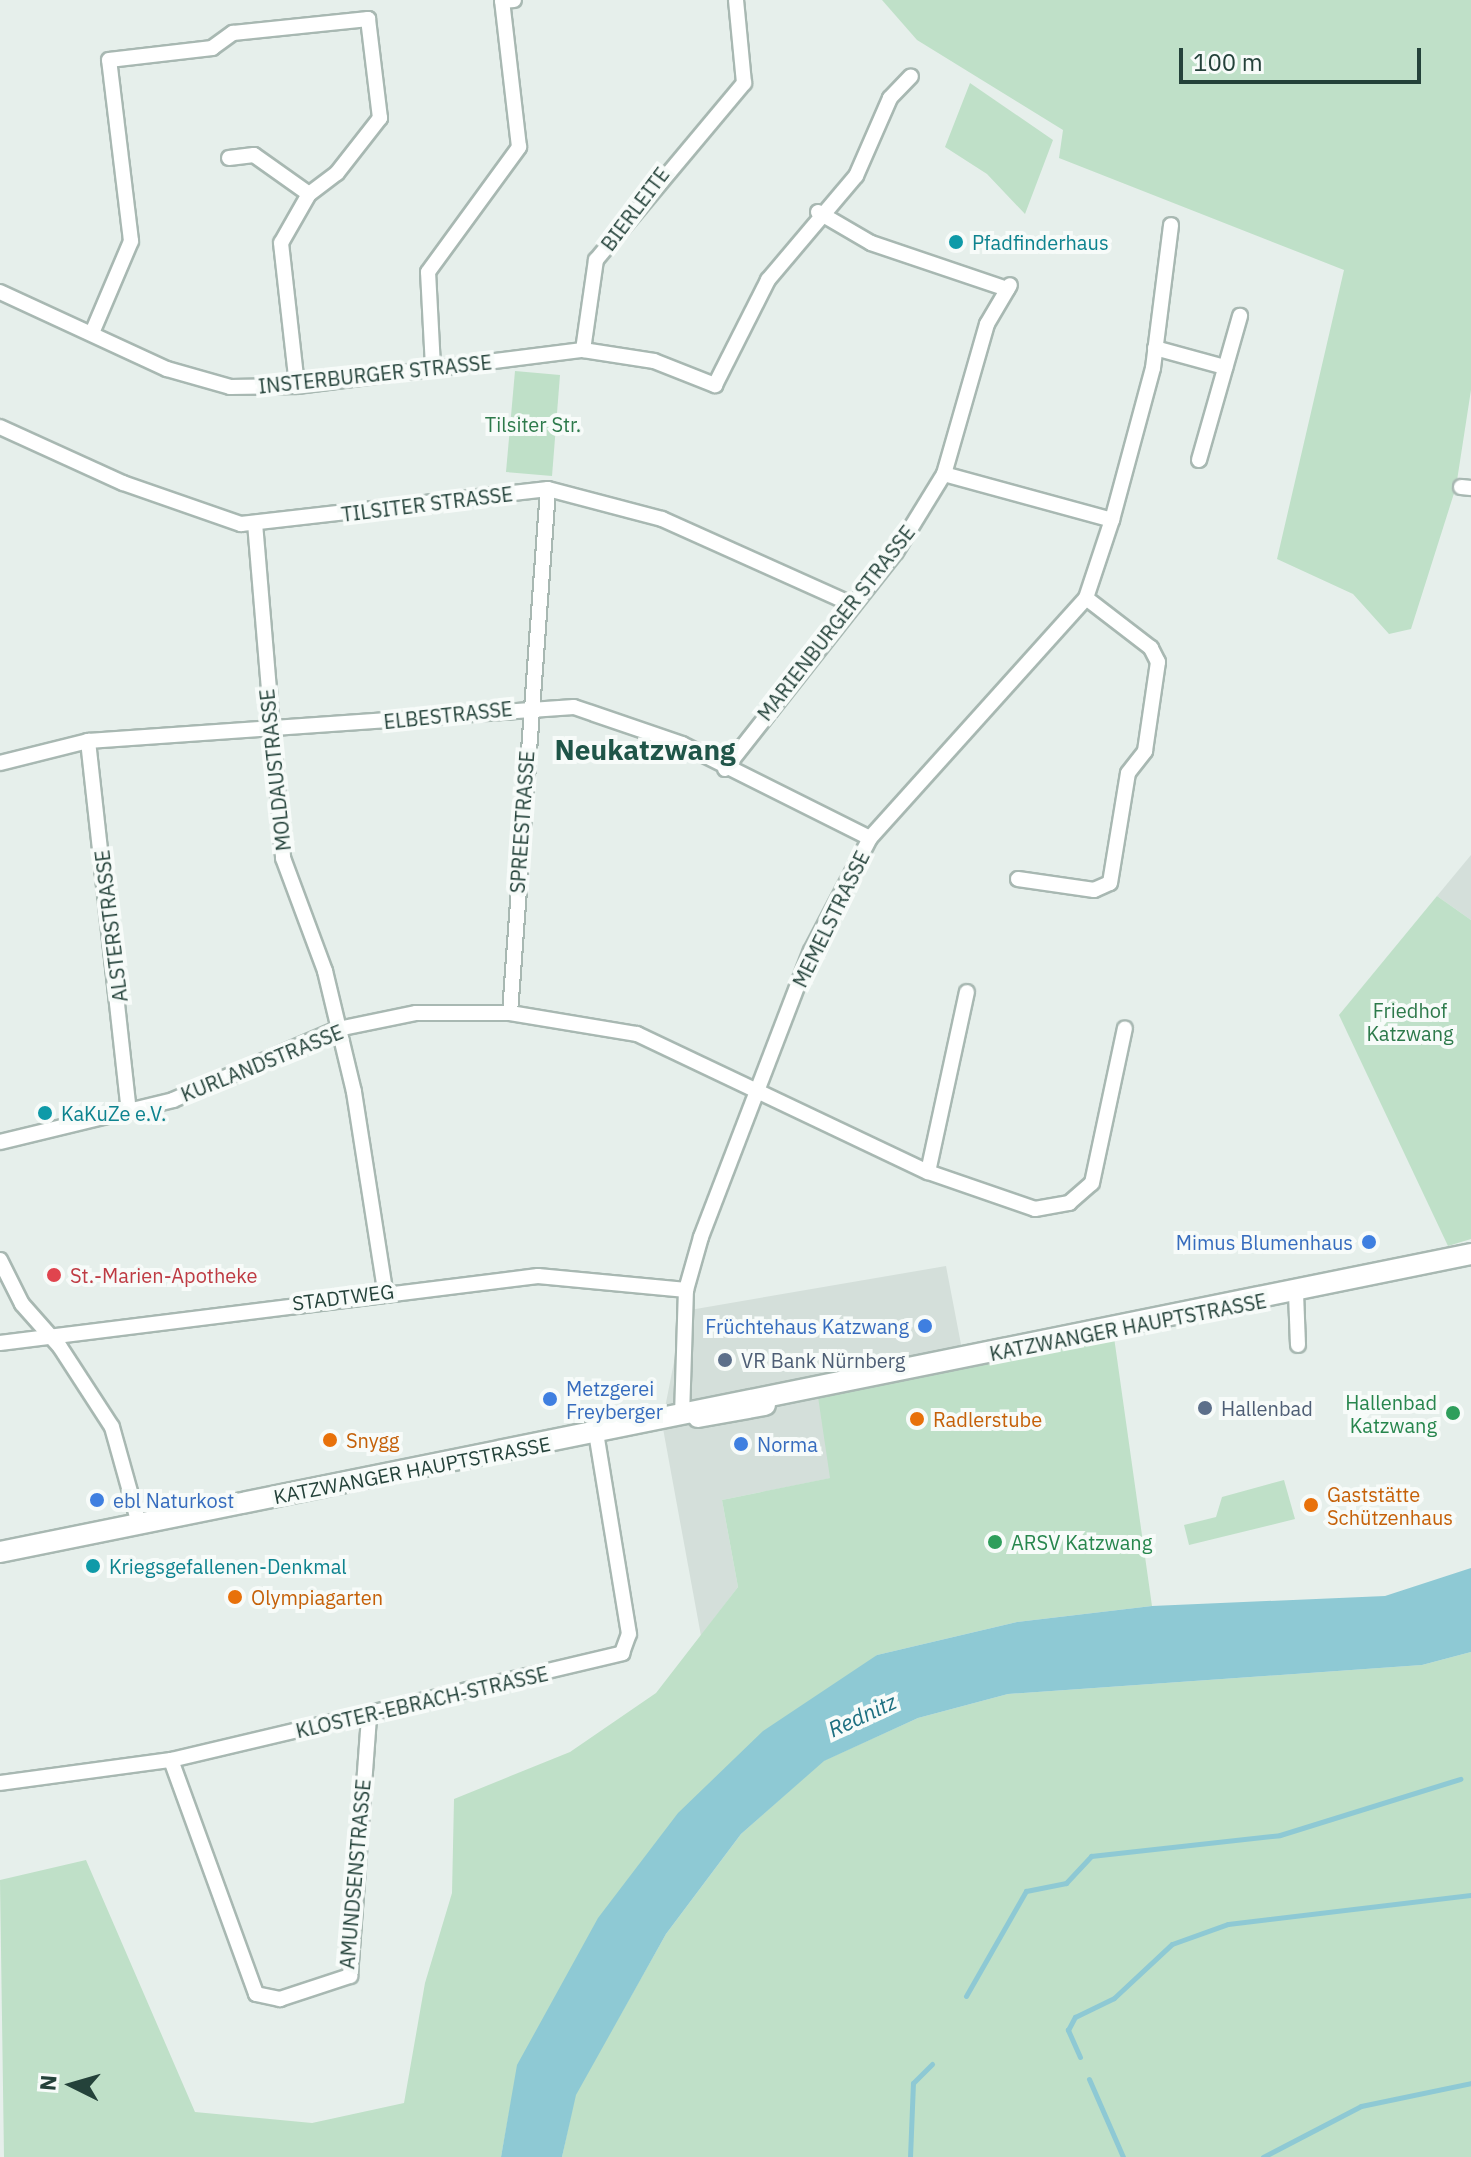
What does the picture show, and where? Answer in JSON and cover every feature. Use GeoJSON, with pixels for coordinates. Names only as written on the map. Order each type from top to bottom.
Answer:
{"type":"FeatureCollection","features":[{"type":"Feature","properties":{"kind":"main road","name":"KATZWANGER HAUPTSTRASSE"},"geometry":{"type":"LineString","coordinates":[[0,1552],[682,1416],[735,1414],[784,1396],[1296,1293],[1471,1254]]}},
{"type":"Feature","properties":{"kind":"street"},"geometry":{"type":"LineString","coordinates":[[433,367],[428,272],[519,147],[502,1],[514,0]]}},
{"type":"Feature","properties":{"kind":"street","name":"BIERLEITE"},"geometry":{"type":"LineString","coordinates":[[583,350],[596,260],[674,158],[693,150],[739,93],[746,72],[736,0]]}},
{"type":"Feature","properties":{"kind":"street"},"geometry":{"type":"LineString","coordinates":[[92,333],[131,241],[109,60],[212,48],[233,33],[368,19],[380,118],[337,173],[309,194],[281,243],[297,386]]}},
{"type":"Feature","properties":{"kind":"street"},"geometry":{"type":"LineString","coordinates":[[818,212],[856,176],[890,98],[911,76]]}},
{"type":"Feature","properties":{"kind":"street"},"geometry":{"type":"LineString","coordinates":[[229,158],[254,155],[309,194]]}},
{"type":"Feature","properties":{"kind":"street","name":"INSTERBURGER STRASSE"},"geometry":{"type":"LineString","coordinates":[[0,292],[189,378],[250,389],[297,386],[583,350],[654,361],[715,385],[768,280],[818,212]]}},
{"type":"Feature","properties":{"kind":"street","name":"MARIENBURGER STRASSE"},"geometry":{"type":"LineString","coordinates":[[725,769],[851,604],[896,552],[944,474],[982,338],[1009,287],[871,243],[818,212]]}},
{"type":"Feature","properties":{"kind":"street","name":"MEMELSTRASSE"},"geometry":{"type":"LineString","coordinates":[[682,1416],[686,1290],[753,1092],[811,951],[870,838],[1086,598],[1112,520],[1155,348],[1171,225]]}},
{"type":"Feature","properties":{"kind":"street"},"geometry":{"type":"LineString","coordinates":[[1199,460],[1240,316]]}},
{"type":"Feature","properties":{"kind":"street"},"geometry":{"type":"LineString","coordinates":[[1155,348],[1225,367]]}},
{"type":"Feature","properties":{"kind":"street","name":"TILSITER STRASSE"},"geometry":{"type":"LineString","coordinates":[[0,427],[123,483],[255,523],[548,489],[662,519],[851,604]]}},
{"type":"Feature","properties":{"kind":"street"},"geometry":{"type":"LineString","coordinates":[[944,474],[1112,520]]}},
{"type":"Feature","properties":{"kind":"street","name":"SPREESTRASSE"},"geometry":{"type":"LineString","coordinates":[[510,1013],[529,706],[548,489]]}},
{"type":"Feature","properties":{"kind":"street","name":"MOLDAUSTRASSE"},"geometry":{"type":"LineString","coordinates":[[255,523],[269,729],[283,858],[338,1029],[385,1291]]}},
{"type":"Feature","properties":{"kind":"street"},"geometry":{"type":"LineString","coordinates":[[1018,879],[1094,890],[1110,883],[1128,773],[1145,751],[1158,662],[1151,648],[1086,598]]}},
{"type":"Feature","properties":{"kind":"street","name":"ELBESTRASSE"},"geometry":{"type":"LineString","coordinates":[[0,763],[88,741],[529,706],[611,714],[870,838]]}},
{"type":"Feature","properties":{"kind":"street","name":"ALSTERSTRASSE"},"geometry":{"type":"LineString","coordinates":[[88,741],[129,1112]]}},
{"type":"Feature","properties":{"kind":"street"},"geometry":{"type":"LineString","coordinates":[[928,1172],[967,992]]}},
{"type":"Feature","properties":{"kind":"street","name":"KURLANDSTRASSE"},"geometry":{"type":"LineString","coordinates":[[0,1142],[129,1112],[222,1081],[338,1029],[416,1013],[510,1013],[637,1034],[753,1092],[928,1172],[1035,1209],[1069,1203],[1092,1183],[1125,1028]]}},
{"type":"Feature","properties":{"kind":"street"},"geometry":{"type":"LineString","coordinates":[[0,1260],[46,1334],[112,1427],[139,1524]]}},
{"type":"Feature","properties":{"kind":"street","name":"STADTWEG"},"geometry":{"type":"LineString","coordinates":[[0,1343],[46,1334],[385,1291],[538,1276],[686,1290]]}},
{"type":"Feature","properties":{"kind":"street"},"geometry":{"type":"LineString","coordinates":[[1296,1293],[1298,1345]]}},
{"type":"Feature","properties":{"kind":"street","name":"KLOSTER-EBRACH-STRASSE"},"geometry":{"type":"LineString","coordinates":[[0,1783],[171,1760],[369,1716],[622,1653],[629,1634],[596,1433]]}},
{"type":"Feature","properties":{"kind":"street","name":"AMUNDSENSTRASSE"},"geometry":{"type":"LineString","coordinates":[[171,1760],[256,1994],[280,1999],[350,1976],[369,1716]]}},
{"type":"Feature","properties":{"kind":"shaded area"},"geometry":{"type":"Polygon","coordinates":[[[1471,855],[1471,920],[1437,896],[1471,855]]]}},
{"type":"Feature","properties":{"kind":"shaded area"},"geometry":{"type":"Polygon","coordinates":[[[946,1266],[964,1360],[831,1478],[722,1500],[738,1587],[701,1636],[662,1423],[684,1311],[946,1266]]]}},
{"type":"Feature","properties":{"kind":"green space"},"geometry":{"type":"Polygon","coordinates":[[[882,0],[1471,0],[1471,390],[1456,487],[1411,629],[1389,634],[1353,594],[1277,559],[1344,270],[1059,158],[1063,130],[917,40],[882,0]]]}},
{"type":"Feature","properties":{"kind":"green space"},"geometry":{"type":"Polygon","coordinates":[[[970,83],[1053,140],[1025,214],[987,174],[945,147],[970,83]]]}},
{"type":"Feature","properties":{"kind":"green space","name":"Tilsiter Str."},"geometry":{"type":"Polygon","coordinates":[[[515,371],[560,375],[552,476],[506,472],[515,371]]]}},
{"type":"Feature","properties":{"kind":"green space","name":"Friedhof Katzwang"},"geometry":{"type":"Polygon","coordinates":[[[1437,896],[1471,920],[1471,1239],[1448,1246],[1339,1015],[1437,896]]]}},
{"type":"Feature","properties":{"kind":"green space"},"geometry":{"type":"Polygon","coordinates":[[[1113,1330],[1152,1606],[1017,1622],[877,1655],[518,2065],[501,2157],[4,2157],[0,1880],[86,1860],[195,2112],[312,2123],[404,2103],[425,1983],[452,1893],[454,1799],[570,1752],[656,1693],[738,1587],[722,1500],[830,1478],[817,1390],[1113,1330]]]}},
{"type":"Feature","properties":{"kind":"green space"},"geometry":{"type":"Polygon","coordinates":[[[1284,1480],[1295,1519],[1189,1545],[1184,1525],[1216,1517],[1222,1497],[1284,1480]]]}},
{"type":"Feature","properties":{"kind":"green space"},"geometry":{"type":"Polygon","coordinates":[[[1471,1652],[1471,2157],[562,2157],[575,2095],[666,1934],[741,1834],[823,1761],[918,1718],[1008,1694],[1422,1665],[1471,1652]]]}},
{"type":"Feature","properties":{"kind":"water","name":"Rednitz"},"geometry":{"type":"Polygon","coordinates":[[[1471,1568],[1471,1652],[1422,1665],[1008,1694],[918,1718],[824,1761],[741,1834],[666,1934],[576,2095],[562,2157],[501,2157],[517,2065],[598,1918],[678,1813],[763,1731],[877,1655],[1017,1622],[1152,1606],[1385,1596],[1471,1568]]]}},
{"type":"Feature","properties":{"kind":"waterway"},"geometry":{"type":"LineString","coordinates":[[966,1996],[1026,1891],[1066,1883],[1091,1856],[1280,1835],[1460,1779]]}},
{"type":"Feature","properties":{"kind":"waterway"},"geometry":{"type":"LineString","coordinates":[[1080,2057],[1068,2030],[1075,2017],[1114,1998],[1172,1944],[1228,1924],[1471,1895]]}},
{"type":"Feature","properties":{"kind":"waterway"},"geometry":{"type":"LineString","coordinates":[[910,2157],[913,2083],[932,2064]]}},
{"type":"Feature","properties":{"kind":"waterway"},"geometry":{"type":"LineString","coordinates":[[1089,2079],[1123,2157]]}},
{"type":"Feature","properties":{"kind":"waterway"},"geometry":{"type":"LineString","coordinates":[[1263,2157],[1361,2106],[1471,2083]]}},
{"type":"Feature","properties":{"kind":"place","name":"Pfadfinderhaus"},"geometry":{"type":"Point","coordinates":[956,242]}},
{"type":"Feature","properties":{"kind":"place","name":"KaKuZe e.V."},"geometry":{"type":"Point","coordinates":[45,1113]}},
{"type":"Feature","properties":{"kind":"place","name":"Mimus Blumenhaus"},"geometry":{"type":"Point","coordinates":[1369,1242]}},
{"type":"Feature","properties":{"kind":"place","name":"St.-Marien-Apotheke"},"geometry":{"type":"Point","coordinates":[54,1275]}},
{"type":"Feature","properties":{"kind":"place","name":"Früchtehaus Katzwang"},"geometry":{"type":"Point","coordinates":[925,1326]}},
{"type":"Feature","properties":{"kind":"place","name":"VR Bank Nürnberg"},"geometry":{"type":"Point","coordinates":[725,1360]}},
{"type":"Feature","properties":{"kind":"place","name":"Metzgerei Freyberger"},"geometry":{"type":"Point","coordinates":[550,1399]}},
{"type":"Feature","properties":{"kind":"place","name":"Hallenbad"},"geometry":{"type":"Point","coordinates":[1205,1408]}},
{"type":"Feature","properties":{"kind":"place","name":"Hallenbad Katzwang"},"geometry":{"type":"Point","coordinates":[1453,1413]}},
{"type":"Feature","properties":{"kind":"place","name":"Radlerstube"},"geometry":{"type":"Point","coordinates":[917,1419]}},
{"type":"Feature","properties":{"kind":"place","name":"Snygg"},"geometry":{"type":"Point","coordinates":[330,1440]}},
{"type":"Feature","properties":{"kind":"place","name":"Norma"},"geometry":{"type":"Point","coordinates":[741,1444]}},
{"type":"Feature","properties":{"kind":"place","name":"ebl Naturkost"},"geometry":{"type":"Point","coordinates":[97,1500]}},
{"type":"Feature","properties":{"kind":"place","name":"Gaststätte Schützenhaus"},"geometry":{"type":"Point","coordinates":[1311,1505]}},
{"type":"Feature","properties":{"kind":"place","name":"ARSV Katzwang"},"geometry":{"type":"Point","coordinates":[995,1542]}},
{"type":"Feature","properties":{"kind":"place","name":"Kriegsgefallenen-Denkmal"},"geometry":{"type":"Point","coordinates":[93,1566]}},
{"type":"Feature","properties":{"kind":"place","name":"Olympiagarten"},"geometry":{"type":"Point","coordinates":[235,1597]}},
{"type":"Feature","properties":{"kind":"district","name":"Neukatzwang"},"geometry":{"type":"Point","coordinates":[645,750]}}]}
